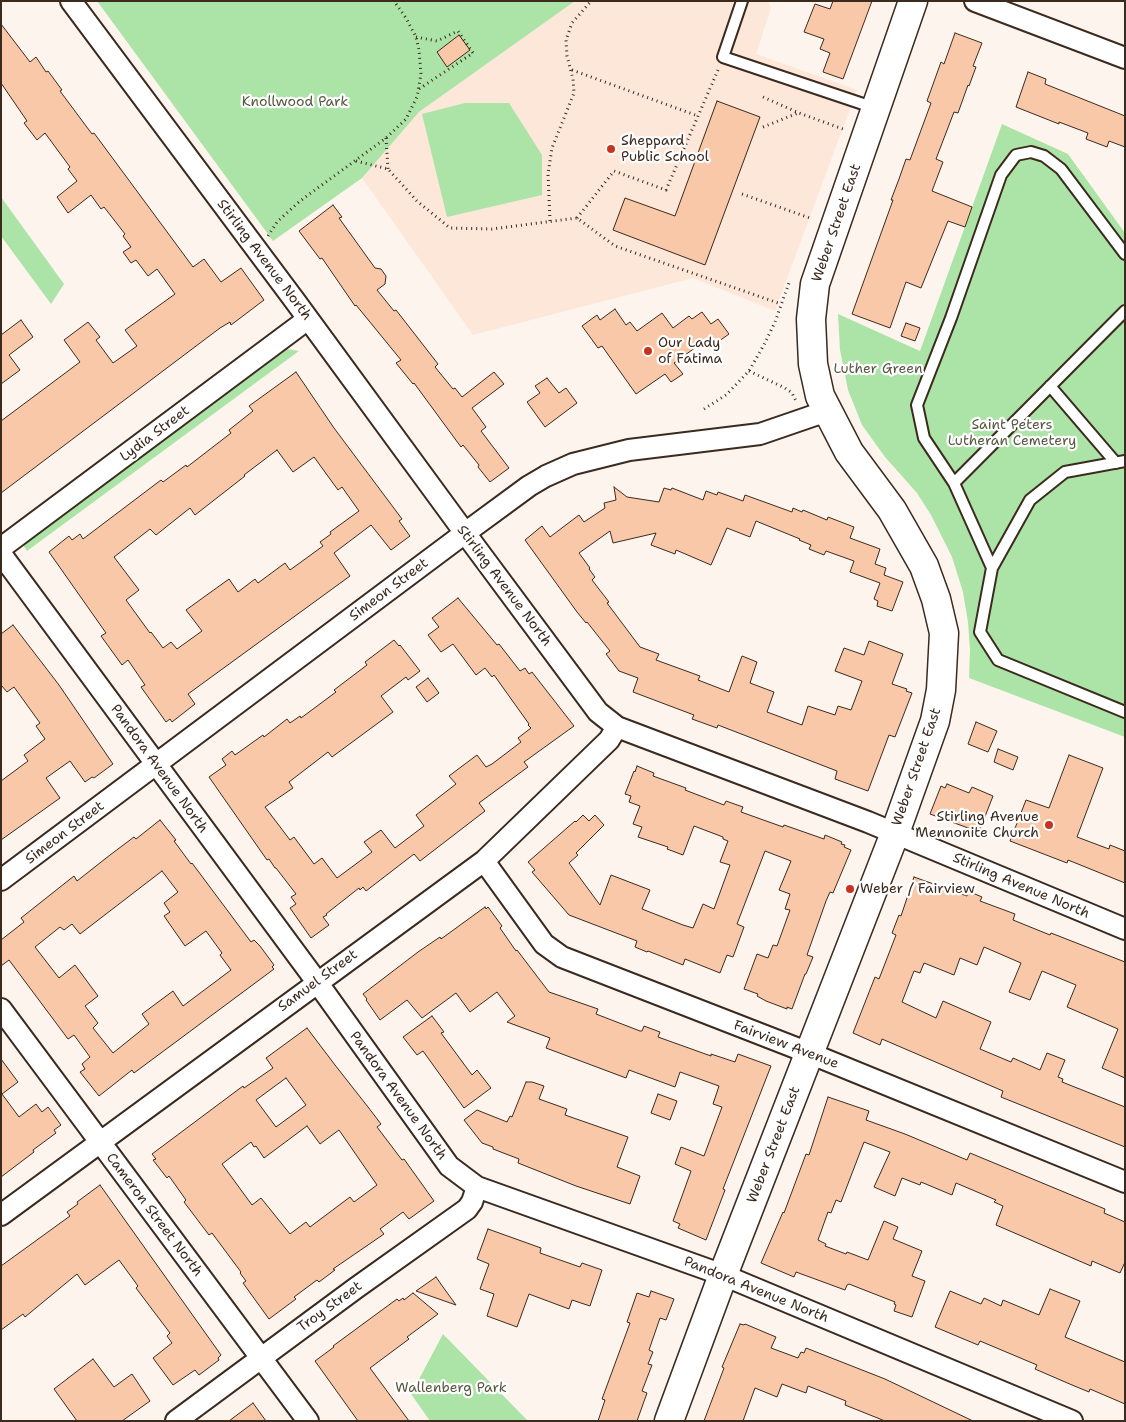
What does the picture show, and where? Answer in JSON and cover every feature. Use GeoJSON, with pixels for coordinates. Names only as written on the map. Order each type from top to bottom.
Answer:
{"type":"FeatureCollection","features":[{"type":"Feature","properties":{"kind":"main road","name":"Weber Street East"},"geometry":{"type":"LineString","coordinates":[[669,1421],[723,1275],[895,833],[935,721],[941,690],[944,633],[936,599],[924,566],[892,510],[849,452],[820,396],[812,364],[811,319],[815,284],[913,1]]}},
{"type":"Feature","properties":{"kind":"street","name":"Stirling Avenue North"},"geometry":{"type":"LineString","coordinates":[[71,1],[598,712],[617,727],[895,833],[1125,930]]}},
{"type":"Feature","properties":{"kind":"street"},"geometry":{"type":"LineString","coordinates":[[976,1],[1125,58]]}},
{"type":"Feature","properties":{"kind":"street","name":"Lydia Street"},"geometry":{"type":"LineString","coordinates":[[1,548],[308,319]]}},
{"type":"Feature","properties":{"kind":"street","name":"Simeon Street"},"geometry":{"type":"LineString","coordinates":[[1,880],[465,533],[529,486],[546,476],[573,464],[629,450],[760,434],[827,411]]}},
{"type":"Feature","properties":{"kind":"street","name":"Pandora Avenue North"},"geometry":{"type":"LineString","coordinates":[[1,554],[317,982],[448,1166],[477,1187],[723,1275],[1072,1421]]}},
{"type":"Feature","properties":{"kind":"street","name":"Samuel Street"},"geometry":{"type":"LineString","coordinates":[[1,1215],[484,861],[609,740],[617,727]]}},
{"type":"Feature","properties":{"kind":"street","name":"Fairview Avenue"},"geometry":{"type":"LineString","coordinates":[[484,861],[544,944],[562,958],[809,1054],[1125,1182]]}},
{"type":"Feature","properties":{"kind":"street","name":"Cameron Street North"},"geometry":{"type":"LineString","coordinates":[[1,1009],[308,1421]]}},
{"type":"Feature","properties":{"kind":"street","name":"Troy Street"},"geometry":{"type":"LineString","coordinates":[[176,1421],[467,1208],[472,1202],[477,1187]]}},
{"type":"Feature","properties":{"kind":"lane"},"geometry":{"type":"LineString","coordinates":[[742,1],[723,57],[876,109]]}},
{"type":"Feature","properties":{"kind":"lane"},"geometry":{"type":"LineString","coordinates":[[992,568],[954,483],[924,438],[917,405],[951,318],[1001,175],[1016,155],[1032,152],[1044,156],[1061,169],[1125,254]]}},
{"type":"Feature","properties":{"kind":"lane"},"geometry":{"type":"LineString","coordinates":[[954,483],[1125,311]]}},
{"type":"Feature","properties":{"kind":"lane"},"geometry":{"type":"LineString","coordinates":[[1050,386],[1120,462]]}},
{"type":"Feature","properties":{"kind":"lane"},"geometry":{"type":"LineString","coordinates":[[1120,462],[1065,472],[1030,500],[992,568],[980,632],[998,660],[1125,712]]}},
{"type":"Feature","properties":{"kind":"path"},"geometry":{"type":"LineString","coordinates":[[267,236],[276,222],[300,201],[386,138],[406,119],[417,97],[421,74],[416,37],[394,1]]}},
{"type":"Feature","properties":{"kind":"path"},"geometry":{"type":"LineString","coordinates":[[550,221],[548,174],[552,148],[574,94],[566,40],[572,23],[591,1]]}},
{"type":"Feature","properties":{"kind":"path"},"geometry":{"type":"LineString","coordinates":[[416,37],[438,41],[458,31],[473,53],[418,90]]}},
{"type":"Feature","properties":{"kind":"path"},"geometry":{"type":"LineString","coordinates":[[577,218],[614,171],[666,190],[723,57]]}},
{"type":"Feature","properties":{"kind":"path"},"geometry":{"type":"LineString","coordinates":[[571,69],[698,116]]}},
{"type":"Feature","properties":{"kind":"path"},"geometry":{"type":"LineString","coordinates":[[764,97],[799,113],[844,129]]}},
{"type":"Feature","properties":{"kind":"path"},"geometry":{"type":"LineString","coordinates":[[763,127],[799,113]]}},
{"type":"Feature","properties":{"kind":"path"},"geometry":{"type":"LineString","coordinates":[[386,138],[388,169]]}},
{"type":"Feature","properties":{"kind":"path"},"geometry":{"type":"LineString","coordinates":[[356,161],[388,169],[417,201],[450,228],[492,229],[577,218],[615,246],[781,304]]}},
{"type":"Feature","properties":{"kind":"path"},"geometry":{"type":"LineString","coordinates":[[742,194],[810,218]]}},
{"type":"Feature","properties":{"kind":"path"},"geometry":{"type":"LineString","coordinates":[[704,409],[726,395],[749,371],[765,343],[790,280]]}},
{"type":"Feature","properties":{"kind":"path"},"geometry":{"type":"LineString","coordinates":[[749,371],[786,388],[792,393],[796,401]]}},
{"type":"Feature","properties":{"kind":"shaded area","name":"Sheppard Public School"},"geometry":{"type":"Polygon","coordinates":[[[575,1],[768,1],[771,8],[756,54],[857,90],[775,311],[693,278],[473,335],[362,178],[419,112],[575,1]]]}},
{"type":"Feature","properties":{"kind":"green space","name":"Knollwood Park"},"geometry":{"type":"Polygon","coordinates":[[[97,1],[575,1],[419,112],[362,178],[273,241],[97,1]]]}},
{"type":"Feature","properties":{"kind":"green space"},"geometry":{"type":"Polygon","coordinates":[[[465,103],[509,103],[542,155],[542,195],[447,217],[422,114],[465,103]]]}},
{"type":"Feature","properties":{"kind":"green space","name":"Saint Peters Lutheran Cemetery"},"geometry":{"type":"Polygon","coordinates":[[[1002,124],[1068,154],[1125,233],[1125,737],[969,678],[968,622],[963,592],[952,557],[931,515],[917,493],[885,457],[862,425],[848,390],[840,350],[838,314],[920,351],[1002,124]]]}},
{"type":"Feature","properties":{"kind":"green space"},"geometry":{"type":"Polygon","coordinates":[[[1,197],[64,284],[51,304],[1,236],[1,197]]]}},
{"type":"Feature","properties":{"kind":"green space"},"geometry":{"type":"Polygon","coordinates":[[[287,349],[299,351],[27,551],[23,545],[287,349]]]}},
{"type":"Feature","properties":{"kind":"green space","name":"Wallenberg Park"},"geometry":{"type":"Polygon","coordinates":[[[443,1334],[528,1421],[430,1421],[411,1394],[443,1334]]]}},
{"type":"Feature","properties":{"kind":"building"},"geometry":{"type":"Polygon","coordinates":[[[833,1],[872,1],[843,79],[823,72],[830,53],[820,49],[824,39],[804,32],[815,4],[830,9],[833,1]]]}},
{"type":"Feature","properties":{"kind":"building"},"geometry":{"type":"Polygon","coordinates":[[[1,24],[30,62],[36,57],[46,72],[48,71],[62,90],[60,91],[92,134],[94,133],[193,267],[204,259],[221,282],[241,268],[264,300],[231,325],[230,322],[220,328],[1,493],[1,421],[80,362],[64,340],[88,322],[100,337],[96,340],[113,363],[137,346],[125,330],[175,294],[157,269],[148,276],[136,260],[131,263],[123,252],[131,247],[123,236],[125,234],[104,207],[101,209],[91,195],[68,213],[57,197],[77,181],[68,169],[70,167],[45,133],[37,140],[24,123],[27,121],[1,83],[1,24]]]}},
{"type":"Feature","properties":{"kind":"building"},"geometry":{"type":"Polygon","coordinates":[[[955,33],[982,43],[973,66],[976,67],[969,86],[958,113],[954,112],[936,159],[943,162],[932,191],[972,207],[965,227],[948,221],[921,288],[906,282],[890,328],[852,314],[906,159],[910,160],[931,103],[927,101],[941,62],[944,64],[955,33]]]}},
{"type":"Feature","properties":{"kind":"building"},"geometry":{"type":"Polygon","coordinates":[[[459,35],[470,50],[447,67],[437,52],[459,35]]]}},
{"type":"Feature","properties":{"kind":"building"},"geometry":{"type":"Polygon","coordinates":[[[1028,72],[1046,79],[1045,84],[1125,116],[1125,147],[1109,141],[1107,147],[1086,139],[1088,133],[1016,107],[1028,72]]]}},
{"type":"Feature","properties":{"kind":"building","name":"Sheppard Public School"},"geometry":{"type":"Polygon","coordinates":[[[717,101],[760,117],[705,265],[613,230],[625,198],[675,216],[717,101]]]}},
{"type":"Feature","properties":{"kind":"building"},"geometry":{"type":"Polygon","coordinates":[[[333,205],[342,217],[339,218],[375,268],[381,269],[386,276],[385,284],[377,290],[394,311],[396,310],[438,364],[435,367],[453,389],[455,388],[462,397],[494,372],[504,384],[472,408],[486,427],[481,431],[509,468],[490,482],[478,467],[479,465],[463,445],[461,447],[414,383],[396,363],[401,360],[355,306],[322,258],[320,259],[299,231],[333,205]]]}},
{"type":"Feature","properties":{"kind":"building","name":"Our Lady of Fatima"},"geometry":{"type":"Polygon","coordinates":[[[615,309],[626,325],[630,322],[637,331],[662,313],[673,328],[689,316],[692,319],[702,312],[711,324],[718,319],[729,334],[708,349],[703,342],[674,363],[683,374],[671,382],[665,374],[636,394],[602,346],[598,348],[582,326],[597,315],[600,320],[615,309]]]}},
{"type":"Feature","properties":{"kind":"building"},"geometry":{"type":"Polygon","coordinates":[[[21,320],[33,337],[9,355],[20,370],[1,384],[1,335],[21,320]]]}},
{"type":"Feature","properties":{"kind":"building"},"geometry":{"type":"Polygon","coordinates":[[[906,323],[920,328],[915,341],[901,336],[906,323]]]}},
{"type":"Feature","properties":{"kind":"building"},"geometry":{"type":"Polygon","coordinates":[[[296,372],[334,428],[402,519],[399,521],[410,536],[391,550],[371,525],[334,553],[350,576],[188,694],[195,704],[172,722],[170,719],[166,722],[141,687],[145,685],[128,660],[122,665],[101,636],[106,633],[49,552],[69,536],[72,540],[80,534],[83,539],[161,480],[163,482],[186,465],[187,467],[231,433],[229,430],[253,411],[249,406],[296,372]],[[277,450],[195,515],[190,508],[156,535],[150,529],[114,557],[139,590],[126,600],[163,648],[171,642],[177,649],[202,631],[186,610],[229,579],[238,592],[255,579],[258,583],[285,563],[290,570],[323,546],[320,542],[331,534],[330,532],[359,511],[342,487],[338,490],[314,457],[293,472],[277,450]]]}},
{"type":"Feature","properties":{"kind":"building"},"geometry":{"type":"Polygon","coordinates":[[[547,378],[559,393],[566,388],[577,403],[545,427],[527,402],[540,393],[535,386],[547,378]]]}},
{"type":"Feature","properties":{"kind":"building"},"geometry":{"type":"Polygon","coordinates":[[[614,487],[627,497],[659,502],[664,488],[671,490],[672,488],[703,500],[706,491],[717,495],[718,492],[743,501],[745,495],[792,512],[793,508],[802,512],[803,510],[827,520],[828,517],[854,527],[850,538],[880,549],[875,564],[886,568],[884,575],[903,582],[892,611],[877,606],[878,601],[874,599],[880,583],[850,572],[854,561],[826,551],[824,555],[809,549],[811,545],[800,539],[756,521],[750,537],[727,528],[711,565],[676,550],[675,554],[651,545],[656,533],[613,543],[610,531],[579,553],[590,568],[595,577],[592,580],[609,602],[607,603],[640,647],[659,654],[656,660],[700,676],[698,680],[729,692],[742,656],[757,662],[750,683],[774,692],[767,712],[802,725],[808,706],[835,715],[838,706],[851,710],[862,681],[835,671],[844,648],[864,655],[869,641],[903,654],[892,684],[907,689],[906,691],[912,693],[895,737],[889,735],[868,791],[835,779],[837,771],[718,725],[717,728],[692,719],[694,715],[633,692],[638,678],[619,671],[606,654],[610,651],[577,612],[525,540],[542,526],[550,537],[579,515],[584,522],[605,508],[604,503],[616,500],[614,487]]]}},
{"type":"Feature","properties":{"kind":"building"},"geometry":{"type":"Polygon","coordinates":[[[458,598],[520,671],[525,668],[529,674],[532,672],[574,726],[524,762],[528,767],[479,803],[485,811],[420,861],[414,854],[366,891],[363,887],[360,890],[359,888],[323,917],[329,925],[311,938],[290,908],[296,904],[291,897],[296,894],[269,859],[267,860],[209,777],[226,765],[222,759],[232,751],[235,755],[263,735],[264,737],[287,719],[290,723],[300,716],[301,718],[336,692],[334,690],[367,665],[365,662],[394,640],[420,671],[408,680],[406,677],[381,696],[393,712],[332,757],[328,752],[289,782],[293,788],[265,807],[290,840],[294,837],[314,864],[322,858],[337,878],[372,852],[364,842],[381,830],[395,848],[424,826],[416,815],[456,784],[449,776],[477,755],[486,767],[492,764],[521,742],[518,738],[531,728],[494,675],[492,677],[485,668],[476,675],[453,644],[441,652],[428,635],[439,627],[432,618],[458,598]]]}},
{"type":"Feature","properties":{"kind":"building"},"geometry":{"type":"Polygon","coordinates":[[[13,625],[59,685],[113,764],[94,778],[92,777],[85,782],[70,761],[46,778],[60,798],[1,840],[1,781],[28,761],[24,755],[45,739],[36,726],[40,723],[14,687],[7,692],[1,685],[1,634],[13,625]]]}},
{"type":"Feature","properties":{"kind":"building"},"geometry":{"type":"Polygon","coordinates":[[[428,678],[439,693],[427,702],[416,687],[428,678]]]}},
{"type":"Feature","properties":{"kind":"building"},"geometry":{"type":"Polygon","coordinates":[[[976,722],[997,731],[988,752],[968,744],[976,722]]]}},
{"type":"Feature","properties":{"kind":"building"},"geometry":{"type":"Polygon","coordinates":[[[998,749],[1018,757],[1013,770],[994,762],[998,749]]]}},
{"type":"Feature","properties":{"kind":"building","name":"Stirling Avenue Mennonite Church"},"geometry":{"type":"Polygon","coordinates":[[[1069,755],[1103,768],[1077,837],[1109,849],[1110,845],[1125,851],[1125,883],[1068,860],[1067,863],[1010,841],[1026,800],[1049,808],[1069,755]]]}},
{"type":"Feature","properties":{"kind":"building"},"geometry":{"type":"Polygon","coordinates":[[[637,766],[654,773],[653,776],[686,788],[685,790],[724,805],[726,801],[743,807],[741,812],[824,839],[825,835],[842,842],[841,844],[845,845],[844,847],[851,850],[833,893],[830,892],[826,901],[807,955],[813,957],[792,1009],[766,1001],[757,996],[758,994],[744,989],[757,954],[768,958],[773,945],[777,946],[790,910],[785,909],[790,894],[779,890],[791,861],[765,851],[737,924],[744,927],[733,957],[727,955],[720,973],[685,959],[683,965],[647,952],[635,947],[637,941],[569,915],[532,872],[535,870],[528,862],[583,815],[589,821],[595,815],[604,825],[576,853],[578,855],[569,863],[600,905],[611,875],[650,890],[642,909],[683,925],[693,928],[703,904],[714,909],[730,865],[720,862],[728,841],[723,839],[723,837],[694,826],[683,855],[667,849],[668,847],[638,837],[642,827],[633,824],[640,806],[629,802],[631,796],[625,794],[637,766]]]}},
{"type":"Feature","properties":{"kind":"building"},"geometry":{"type":"Polygon","coordinates":[[[947,784],[969,793],[972,787],[993,796],[979,832],[930,814],[941,786],[945,788],[947,784]]]}},
{"type":"Feature","properties":{"kind":"building"},"geometry":{"type":"Polygon","coordinates":[[[160,820],[251,942],[254,940],[260,946],[274,965],[272,967],[274,969],[134,1073],[132,1070],[99,1096],[80,1072],[85,1069],[82,1064],[90,1057],[74,1035],[68,1039],[9,960],[1,966],[1,940],[24,922],[21,918],[74,876],[77,881],[134,837],[136,839],[160,820]],[[162,871],[80,934],[72,924],[64,930],[60,927],[35,947],[59,978],[75,965],[98,996],[85,1006],[98,1023],[93,1028],[113,1053],[149,1024],[142,1014],[173,991],[183,1006],[231,970],[220,955],[222,953],[206,931],[185,946],[164,916],[170,912],[164,903],[178,892],[162,871]]]}},
{"type":"Feature","properties":{"kind":"building"},"geometry":{"type":"Polygon","coordinates":[[[914,877],[967,896],[968,891],[982,897],[980,901],[1015,914],[1013,920],[1125,962],[1125,1078],[1102,1068],[1118,1029],[1067,1007],[1076,985],[1042,971],[1030,1000],[1009,992],[1021,963],[984,947],[977,965],[960,958],[954,975],[924,963],[920,973],[914,971],[902,1002],[936,1018],[943,1001],[991,1022],[980,1049],[1011,1062],[1013,1058],[1040,1070],[1047,1053],[1065,1060],[1058,1077],[1063,1079],[1062,1082],[1125,1107],[1125,1147],[1001,1097],[1003,1091],[882,1039],[880,1045],[853,1033],[875,977],[879,979],[896,935],[892,933],[899,915],[901,916],[914,877]]]}},
{"type":"Feature","properties":{"kind":"building"},"geometry":{"type":"Polygon","coordinates":[[[485,907],[486,909],[488,907],[502,926],[500,928],[516,951],[549,992],[598,1009],[596,1014],[640,1031],[642,1031],[644,1026],[660,1032],[658,1037],[711,1056],[711,1054],[735,1062],[738,1054],[771,1066],[723,1189],[725,1190],[706,1240],[678,1228],[680,1224],[673,1221],[691,1171],[675,1164],[681,1147],[704,1156],[722,1107],[713,1104],[719,1086],[680,1072],[675,1087],[629,1070],[626,1078],[546,1048],[550,1038],[507,1022],[515,1016],[497,992],[470,1012],[456,993],[422,1018],[407,1000],[380,1020],[366,1000],[363,994],[418,952],[440,937],[441,939],[485,907]]]}},
{"type":"Feature","properties":{"kind":"building"},"geometry":{"type":"Polygon","coordinates":[[[432,1016],[444,1032],[441,1033],[472,1075],[477,1070],[491,1088],[464,1108],[423,1051],[417,1055],[403,1037],[432,1016]]]}},
{"type":"Feature","properties":{"kind":"building"},"geometry":{"type":"Polygon","coordinates":[[[307,1028],[381,1124],[377,1127],[402,1160],[404,1159],[434,1201],[409,1219],[403,1212],[380,1229],[384,1234],[333,1269],[335,1270],[319,1282],[317,1280],[294,1297],[296,1299],[269,1319],[243,1283],[246,1281],[241,1272],[212,1233],[209,1235],[184,1202],[186,1200],[169,1176],[167,1178],[153,1160],[156,1159],[152,1154],[243,1086],[244,1088],[273,1068],[266,1058],[307,1028]],[[286,1078],[256,1100],[276,1127],[306,1105],[286,1078]],[[307,1126],[264,1158],[251,1142],[222,1164],[252,1205],[261,1198],[290,1234],[306,1222],[310,1227],[350,1197],[354,1202],[377,1185],[339,1130],[320,1144],[307,1126]]]}},
{"type":"Feature","properties":{"kind":"building"},"geometry":{"type":"Polygon","coordinates":[[[1,1059],[18,1082],[2,1094],[19,1117],[36,1104],[42,1112],[48,1107],[61,1125],[54,1130],[56,1133],[1,1177],[1,1059]]]}},
{"type":"Feature","properties":{"kind":"building"},"geometry":{"type":"Polygon","coordinates":[[[526,1082],[544,1086],[539,1099],[567,1109],[565,1115],[628,1137],[617,1167],[640,1176],[630,1204],[576,1186],[518,1163],[519,1159],[482,1143],[464,1120],[477,1110],[507,1122],[510,1116],[512,1117],[526,1082]]]}},
{"type":"Feature","properties":{"kind":"building"},"geometry":{"type":"Polygon","coordinates":[[[658,1094],[677,1101],[670,1120],[651,1113],[658,1094]]]}},
{"type":"Feature","properties":{"kind":"building"},"geometry":{"type":"Polygon","coordinates":[[[828,1097],[869,1111],[866,1120],[967,1160],[970,1153],[1105,1209],[1104,1213],[1125,1222],[1125,1262],[1120,1273],[1092,1261],[1091,1266],[996,1225],[1003,1206],[994,1202],[996,1200],[956,1183],[952,1195],[921,1182],[920,1185],[902,1178],[895,1196],[874,1187],[890,1152],[864,1142],[841,1202],[836,1200],[831,1213],[828,1212],[818,1240],[826,1244],[825,1246],[868,1260],[884,1221],[898,1227],[893,1239],[922,1251],[912,1276],[925,1281],[912,1317],[894,1311],[895,1302],[849,1284],[845,1290],[796,1272],[794,1277],[761,1263],[784,1213],[806,1154],[809,1155],[828,1097]]]}},
{"type":"Feature","properties":{"kind":"building"},"geometry":{"type":"Polygon","coordinates":[[[100,1185],[221,1355],[218,1358],[219,1360],[199,1375],[195,1370],[173,1385],[153,1358],[172,1343],[167,1336],[170,1333],[136,1288],[138,1286],[119,1260],[85,1285],[77,1274],[25,1317],[23,1314],[1,1330],[1,1266],[70,1216],[67,1212],[100,1185]]]}},
{"type":"Feature","properties":{"kind":"building"},"geometry":{"type":"Polygon","coordinates":[[[488,1229],[541,1248],[540,1253],[580,1267],[582,1263],[602,1270],[590,1306],[572,1300],[569,1309],[529,1294],[517,1327],[487,1316],[494,1294],[480,1289],[489,1264],[477,1259],[488,1229]]]}},
{"type":"Feature","properties":{"kind":"building"},"geometry":{"type":"Polygon","coordinates":[[[436,1277],[443,1287],[456,1305],[416,1291],[436,1277]]]}},
{"type":"Feature","properties":{"kind":"building"},"geometry":{"type":"Polygon","coordinates":[[[1050,1289],[1080,1301],[1065,1337],[1125,1362],[1125,1404],[1090,1389],[1089,1392],[1035,1369],[1037,1365],[980,1341],[978,1345],[935,1327],[950,1291],[981,1304],[984,1298],[1001,1306],[1003,1300],[1039,1315],[1050,1289]]]}},
{"type":"Feature","properties":{"kind":"building"},"geometry":{"type":"Polygon","coordinates":[[[651,1291],[674,1299],[666,1320],[660,1318],[649,1350],[653,1352],[648,1364],[652,1365],[642,1391],[647,1393],[637,1421],[598,1421],[605,1400],[602,1399],[630,1323],[627,1322],[637,1293],[649,1297],[651,1291]]]}},
{"type":"Feature","properties":{"kind":"building"},"geometry":{"type":"Polygon","coordinates":[[[413,1293],[438,1314],[407,1337],[409,1339],[370,1368],[409,1421],[358,1421],[315,1361],[397,1299],[399,1301],[403,1298],[404,1300],[413,1293]]]}},
{"type":"Feature","properties":{"kind":"building"},"geometry":{"type":"Polygon","coordinates":[[[740,1324],[745,1324],[776,1337],[771,1348],[798,1358],[801,1352],[804,1353],[806,1348],[885,1379],[973,1421],[885,1421],[845,1405],[846,1401],[808,1386],[806,1393],[782,1384],[777,1397],[755,1388],[743,1421],[704,1421],[724,1368],[722,1367],[740,1324]]]}},
{"type":"Feature","properties":{"kind":"building"},"geometry":{"type":"Polygon","coordinates":[[[93,1359],[114,1387],[132,1374],[150,1401],[122,1421],[77,1421],[54,1389],[93,1359]]]}},
{"type":"Feature","properties":{"kind":"building"},"geometry":{"type":"Polygon","coordinates":[[[253,1403],[266,1421],[229,1421],[253,1403]]]}},
{"type":"Feature","properties":{"kind":"place","name":"Sheppard Public School"},"geometry":{"type":"Point","coordinates":[611,149]}},
{"type":"Feature","properties":{"kind":"place","name":"Our Lady of Fatima"},"geometry":{"type":"Point","coordinates":[648,351]}},
{"type":"Feature","properties":{"kind":"place","name":"Stirling Avenue Mennonite Church"},"geometry":{"type":"Point","coordinates":[1049,825]}},
{"type":"Feature","properties":{"kind":"place","name":"Weber / Fairview"},"geometry":{"type":"Point","coordinates":[850,889]}},
{"type":"Feature","properties":{"kind":"park label","name":"Luther Green"},"geometry":{"type":"Point","coordinates":[878,369]}}]}
